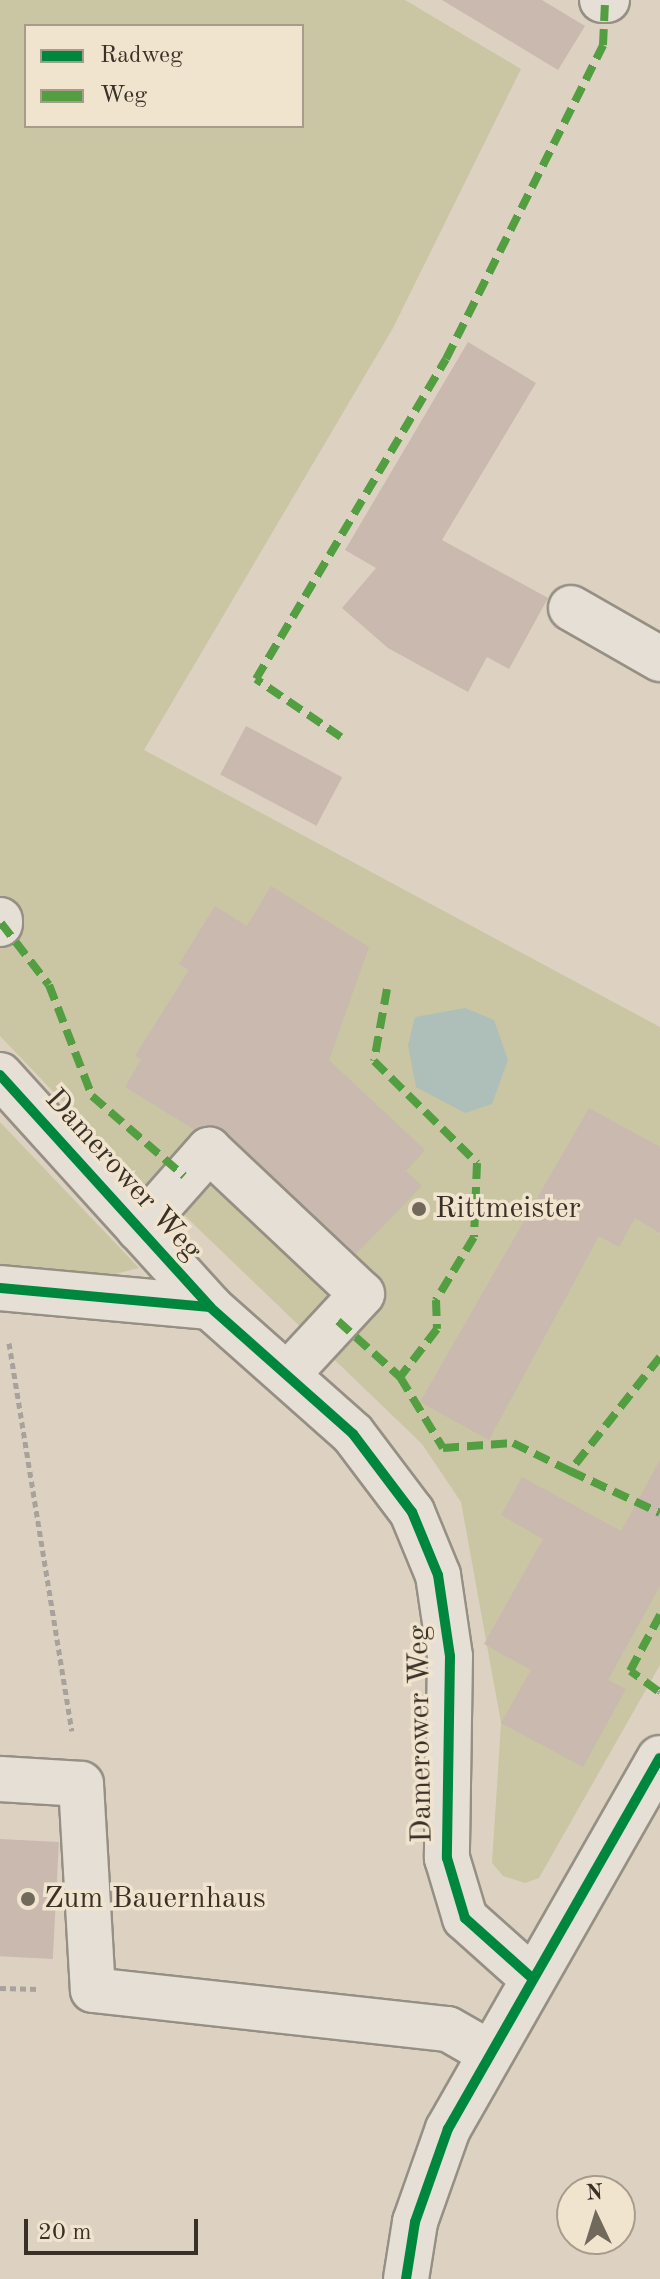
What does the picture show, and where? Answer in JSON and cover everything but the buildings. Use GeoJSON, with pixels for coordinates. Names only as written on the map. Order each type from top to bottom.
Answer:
{"type":"FeatureCollection","features":[{"type":"Feature","properties":{"kind":"street"},"geometry":{"type":"LineString","coordinates":[[571,608],[660,659]]}},
{"type":"Feature","properties":{"kind":"street","name":"Damerower Weg"},"geometry":{"type":"LineString","coordinates":[[0,1075],[210,1307],[353,1434],[412,1512],[438,1575],[450,1656],[447,1858],[465,1918],[531,1977]]}},
{"type":"Feature","properties":{"kind":"street"},"geometry":{"type":"LineString","coordinates":[[139,1229],[209,1150],[362,1294],[287,1375]]}},
{"type":"Feature","properties":{"kind":"street","name":"Damerower Weg"},"geometry":{"type":"LineString","coordinates":[[1,1288],[210,1307]]}},
{"type":"Feature","properties":{"kind":"street"},"geometry":{"type":"LineString","coordinates":[[406,2279],[415,2222],[448,2129],[531,1977],[660,1758]]}},
{"type":"Feature","properties":{"kind":"street"},"geometry":{"type":"LineString","coordinates":[[0,1779],[81,1784],[93,1990],[448,2029],[490,2053]]}},
{"type":"Feature","properties":{"kind":"path"},"geometry":{"type":"LineString","coordinates":[[1,1288],[81,1784]]}},
{"type":"Feature","properties":{"kind":"shaded area"},"geometry":{"type":"Polygon","coordinates":[[[0,0],[405,0],[521,69],[393,328],[144,750],[660,1027],[660,1665],[539,1878],[525,1883],[503,1876],[492,1863],[501,1723],[461,1502],[422,1444],[157,1189],[152,1195],[0,1036],[0,0]]]}},
{"type":"Feature","properties":{"kind":"shaded area"},"geometry":{"type":"Polygon","coordinates":[[[465,1008],[494,1020],[508,1060],[492,1104],[465,1113],[416,1087],[408,1045],[415,1017],[465,1008]]]}},
{"type":"Feature","properties":{"kind":"shaded area"},"geometry":{"type":"Polygon","coordinates":[[[0,1122],[139,1268],[115,1274],[0,1267],[0,1122]]]}},
{"type":"Feature","properties":{"kind":"marked path"},"geometry":{"type":"LineString","coordinates":[[341,737],[256,679],[446,359],[603,45],[605,2]]}},
{"type":"Feature","properties":{"kind":"marked path"},"geometry":{"type":"LineString","coordinates":[[1,923],[49,985],[92,1096],[184,1176]]}},
{"type":"Feature","properties":{"kind":"marked path"},"geometry":{"type":"LineString","coordinates":[[387,989],[374,1061],[477,1163],[474,1237],[436,1300],[437,1329],[400,1377],[443,1448],[513,1443],[570,1471]]}},
{"type":"Feature","properties":{"kind":"marked path"},"geometry":{"type":"LineString","coordinates":[[338,1321],[400,1377]]}},
{"type":"Feature","properties":{"kind":"marked path"},"geometry":{"type":"LineString","coordinates":[[660,1357],[570,1471],[660,1513]]}},
{"type":"Feature","properties":{"kind":"marked path"},"geometry":{"type":"LineString","coordinates":[[658,1691],[630,1671],[660,1615]]}},
{"type":"Feature","properties":{"kind":"cycle path"},"geometry":{"type":"LineString","coordinates":[[0,1075],[210,1307],[353,1434],[412,1512],[438,1575],[450,1656],[447,1858],[465,1918],[531,1977]]}},
{"type":"Feature","properties":{"kind":"cycle path"},"geometry":{"type":"LineString","coordinates":[[0,1288],[210,1307]]}},
{"type":"Feature","properties":{"kind":"cycle path"},"geometry":{"type":"LineString","coordinates":[[406,2279],[415,2222],[448,2129],[660,1758]]}},
{"type":"Feature","properties":{"kind":"place","name":"Rittmeister"},"geometry":{"type":"Point","coordinates":[419,1209]}},
{"type":"Feature","properties":{"kind":"place","name":"Zum Bauernhaus"},"geometry":{"type":"Point","coordinates":[28,1899]}}]}
